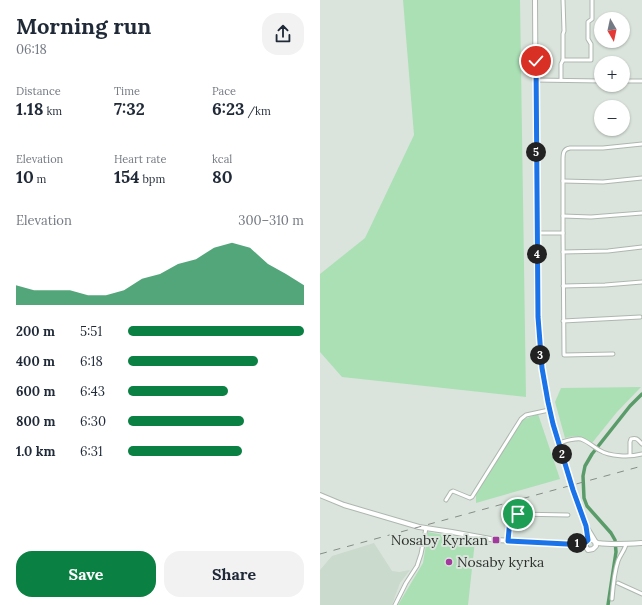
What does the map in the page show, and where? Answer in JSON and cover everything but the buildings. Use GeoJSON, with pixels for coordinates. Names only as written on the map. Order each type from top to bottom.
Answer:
{"type":"FeatureCollection","features":[{"type":"Feature","properties":{"kind":"street"},"geometry":{"type":"LineString","coordinates":[[535,0],[538,333],[549,410],[573,490],[586,526],[595,542],[596,546],[594,549]]}},
{"type":"Feature","properties":{"kind":"street"},"geometry":{"type":"LineString","coordinates":[[561,80],[564,31],[563,0]]}},
{"type":"Feature","properties":{"kind":"street"},"geometry":{"type":"LineString","coordinates":[[563,60],[591,60],[591,44],[588,39],[588,22],[592,19],[592,0]]}},
{"type":"Feature","properties":{"kind":"street"},"geometry":{"type":"LineString","coordinates":[[536,80],[594,81]]}},
{"type":"Feature","properties":{"kind":"street"},"geometry":{"type":"LineString","coordinates":[[630,81],[642,81]]}},
{"type":"Feature","properties":{"kind":"street"},"geometry":{"type":"LineString","coordinates":[[613,354],[564,355],[563,154],[567,149],[602,148],[642,144]]}},
{"type":"Feature","properties":{"kind":"street"},"geometry":{"type":"LineString","coordinates":[[563,181],[603,182],[642,178]]}},
{"type":"Feature","properties":{"kind":"street"},"geometry":{"type":"LineString","coordinates":[[563,216],[591,217],[642,213]]}},
{"type":"Feature","properties":{"kind":"street"},"geometry":{"type":"LineString","coordinates":[[537,233],[563,233]]}},
{"type":"Feature","properties":{"kind":"street"},"geometry":{"type":"LineString","coordinates":[[563,252],[608,251],[642,247]]}},
{"type":"Feature","properties":{"kind":"street"},"geometry":{"type":"LineString","coordinates":[[563,286],[642,282]]}},
{"type":"Feature","properties":{"kind":"street"},"geometry":{"type":"LineString","coordinates":[[563,321],[640,317]]}},
{"type":"Feature","properties":{"kind":"street"},"geometry":{"type":"LineString","coordinates":[[446,500],[453,491],[470,498],[472,497],[521,419],[526,415],[549,410]]}},
{"type":"Feature","properties":{"kind":"street"},"geometry":{"type":"LineString","coordinates":[[630,455],[631,439],[637,438],[642,444]]}},
{"type":"Feature","properties":{"kind":"street"},"geometry":{"type":"LineString","coordinates":[[559,443],[581,439],[610,455],[642,454]]}},
{"type":"Feature","properties":{"kind":"street"},"geometry":{"type":"LineString","coordinates":[[320,495],[344,505],[419,527],[496,540],[567,544],[586,547],[590,550],[611,544]]}},
{"type":"Feature","properties":{"kind":"street"},"geometry":{"type":"LineString","coordinates":[[508,541],[510,519],[512,515],[568,515]]}},
{"type":"Feature","properties":{"kind":"street"},"geometry":{"type":"LineString","coordinates":[[586,526],[586,547]]}},
{"type":"Feature","properties":{"kind":"street"},"geometry":{"type":"LineString","coordinates":[[395,605],[406,583],[417,566],[426,528]]}},
{"type":"Feature","properties":{"kind":"street"},"geometry":{"type":"LineString","coordinates":[[567,544],[592,540],[595,542],[611,544],[642,543]]}},
{"type":"Feature","properties":{"kind":"street"},"geometry":{"type":"LineString","coordinates":[[612,599],[618,561],[626,544]]}},
{"type":"Feature","properties":{"kind":"street"},"geometry":{"type":"LineString","coordinates":[[618,583],[642,594]]}},
{"type":"Feature","properties":{"kind":"shaded area"},"geometry":{"type":"Polygon","coordinates":[[[374,543],[392,571],[399,572],[410,570],[400,583],[392,605],[320,605],[320,570],[332,556],[374,543]]]}},
{"type":"Feature","properties":{"kind":"green space"},"geometry":{"type":"Polygon","coordinates":[[[403,0],[520,0],[526,397],[342,377],[320,352],[320,274],[365,238],[414,135],[403,0]]]}},
{"type":"Feature","properties":{"kind":"green space"},"geometry":{"type":"Polygon","coordinates":[[[641,387],[617,412],[592,443],[579,437],[565,438],[555,402],[561,388],[641,387]]]}},
{"type":"Feature","properties":{"kind":"green space"},"geometry":{"type":"Polygon","coordinates":[[[538,414],[560,479],[476,503],[476,493],[522,420],[538,414]]]}},
{"type":"Feature","properties":{"kind":"green space"},"geometry":{"type":"Polygon","coordinates":[[[428,532],[475,541],[468,605],[398,605],[423,563],[428,532]]]}},
{"type":"Feature","properties":{"kind":"waterway"},"geometry":{"type":"LineString","coordinates":[[608,605],[616,552],[615,540],[611,533],[587,506],[584,498],[583,476],[585,466],[592,454],[630,406],[642,394]]}},
{"type":"Feature","properties":{"kind":"railway"},"geometry":{"type":"LineString","coordinates":[[320,554],[642,466]]}},
{"type":"Feature","properties":{"kind":"place","name":"Nosaby Kyrkan"},"geometry":{"type":"Point","coordinates":[496,540]}},
{"type":"Feature","properties":{"kind":"place","name":"Nosaby kyrka"},"geometry":{"type":"Point","coordinates":[449,562]}},
{"type":"Feature","properties":{"kind":"route"},"geometry":{"type":"LineString","coordinates":[[518,514],[512,515],[510,519],[508,541],[567,544],[586,542],[588,540],[586,526],[573,490],[553,424],[540,350],[538,317],[536,61]]}}]}
